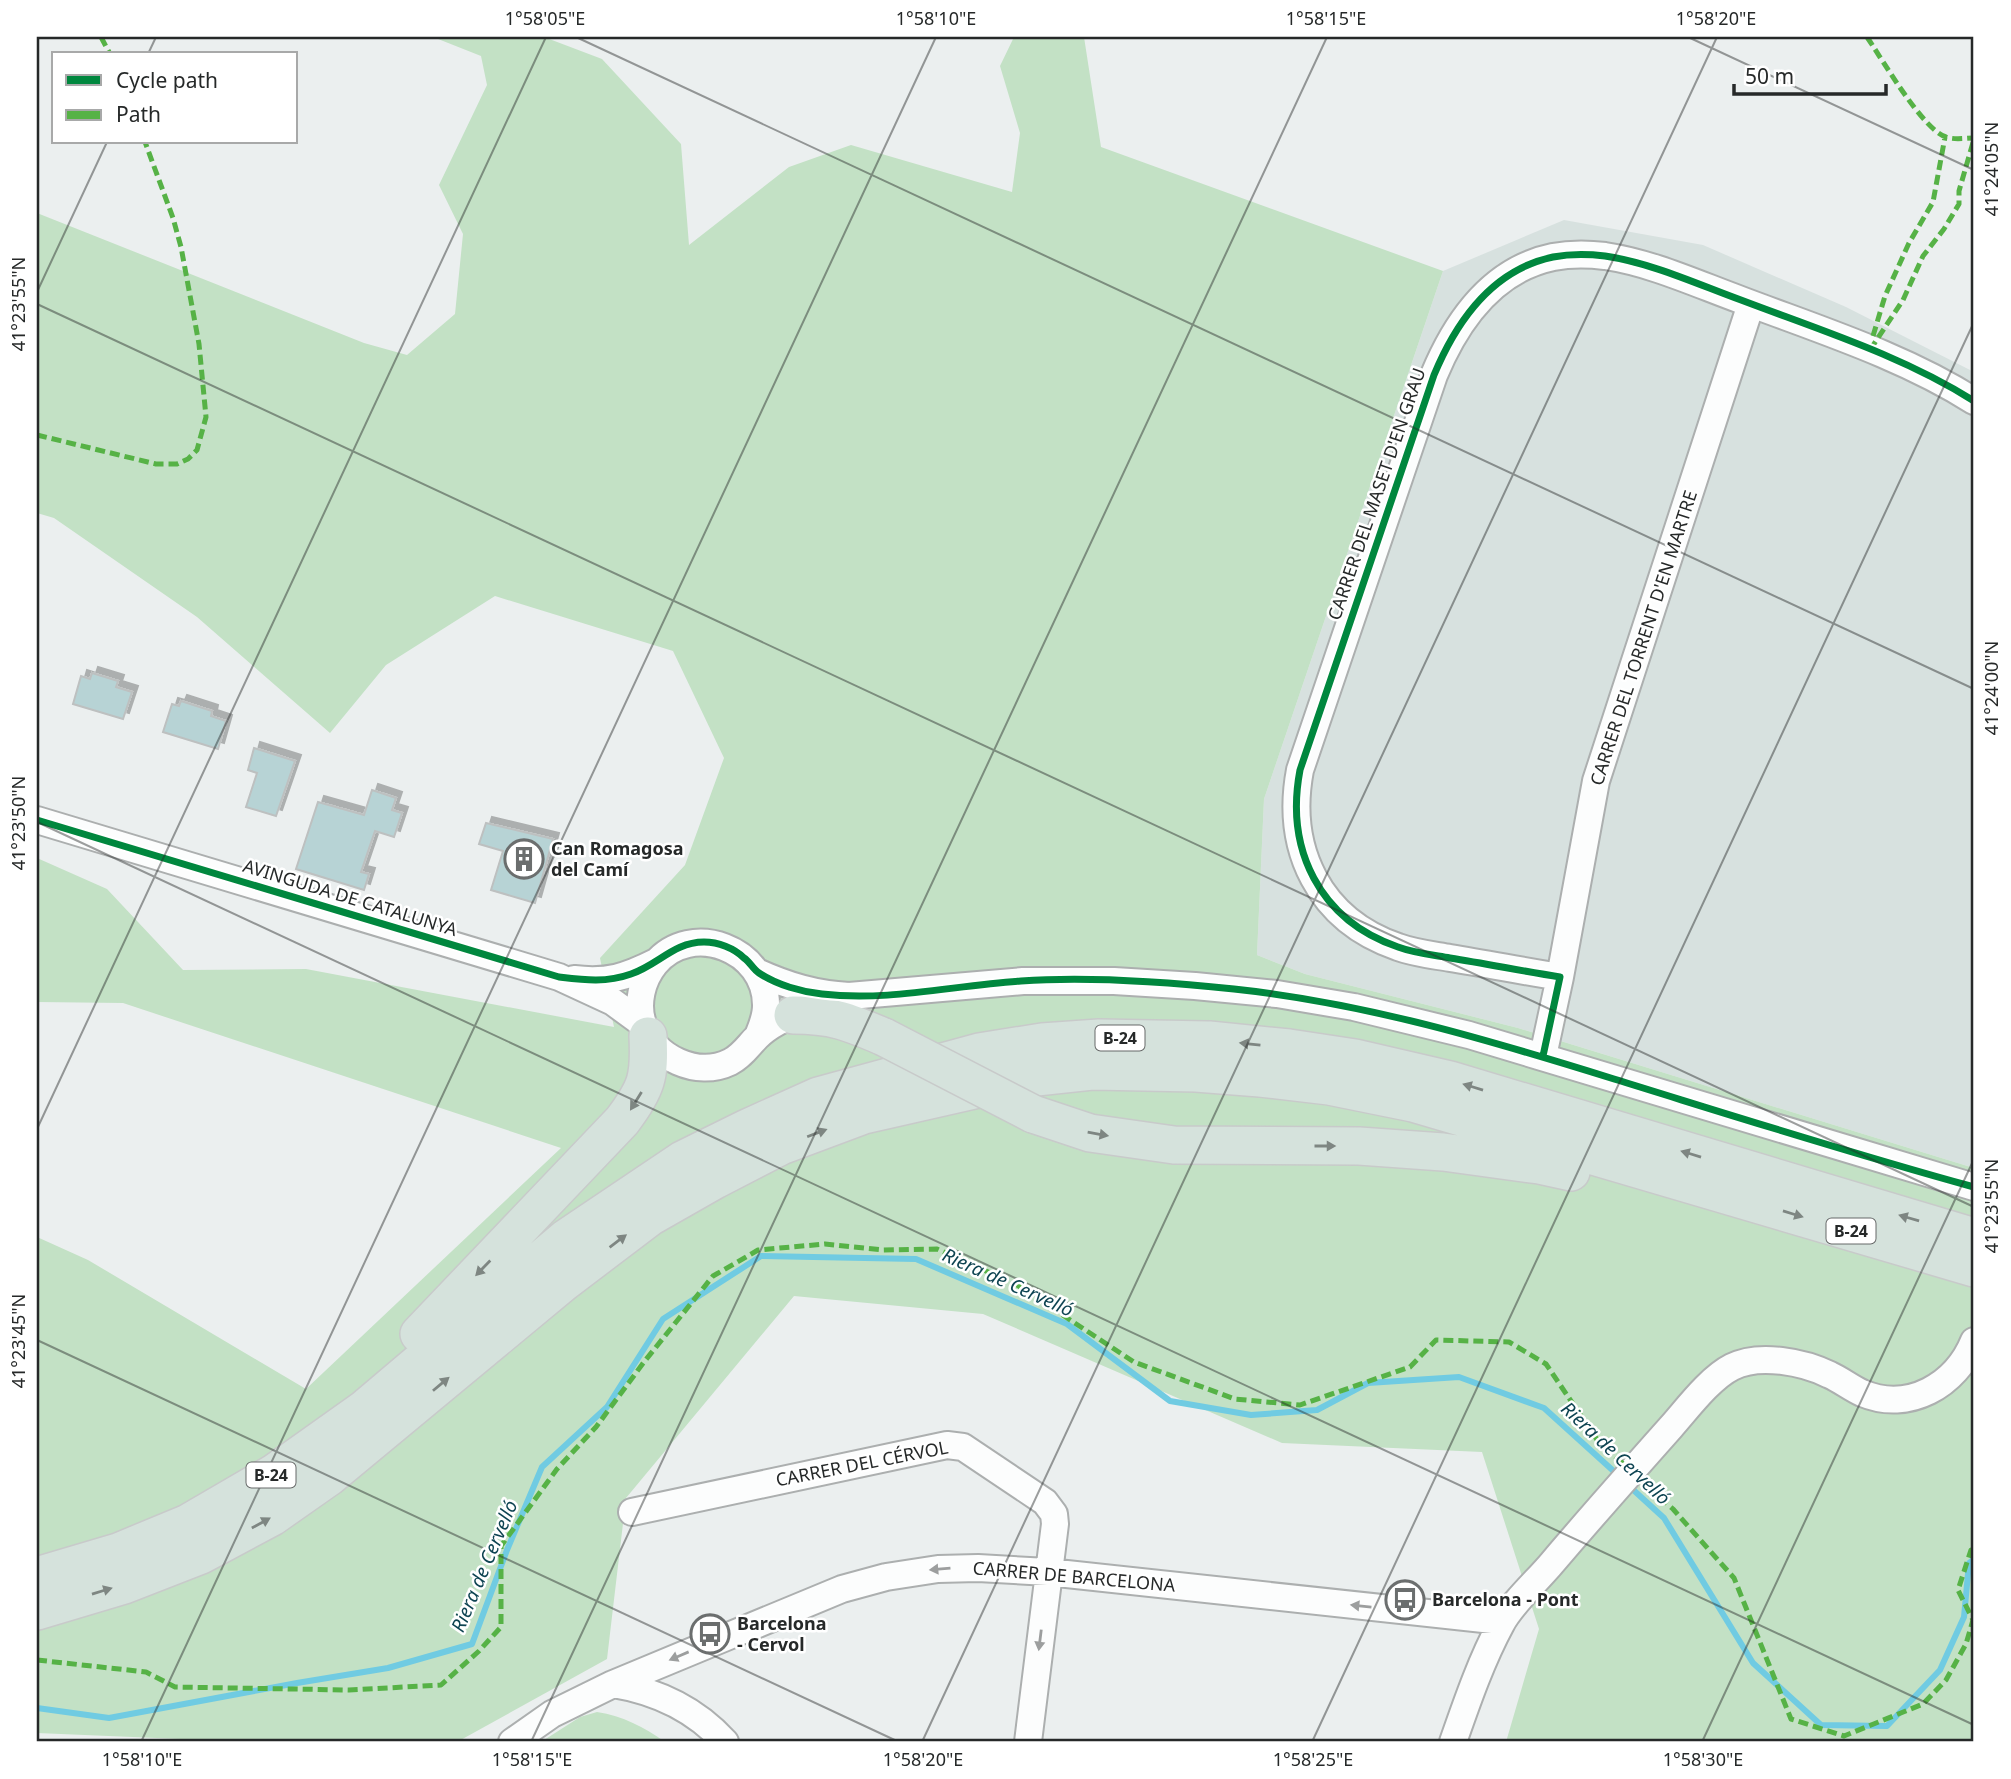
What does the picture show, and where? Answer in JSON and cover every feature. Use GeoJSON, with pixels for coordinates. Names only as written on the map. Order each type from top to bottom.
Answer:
{"type":"FeatureCollection","features":[{"type":"Feature","properties":{"kind":"highway"},"geometry":{"type":"LineString","coordinates":[[793,1015],[823,1014],[849,1022],[884,1037],[1033,1114],[1090,1133],[1174,1145],[1359,1146],[1443,1152],[1539,1165],[1645,1187],[1728,1195]]}},
{"type":"Feature","properties":{"kind":"highway"},"geometry":{"type":"LineString","coordinates":[[350,1420],[374,1381],[622,1121],[646,1083],[649,1064],[645,1030]]}},
{"type":"Feature","properties":{"kind":"highway","name":"B-24"},"geometry":{"type":"LineString","coordinates":[[37,1611],[124,1585],[195,1539],[274,1473],[350,1420],[566,1238],[682,1160],[818,1096],[979,1052],[1042,1042],[1099,1038],[1209,1040],[1355,1058],[1450,1080],[1974,1237]]}},
{"type":"Feature","properties":{"kind":"highway","name":"B-24"},"geometry":{"type":"LineString","coordinates":[[37,1576],[118,1552],[195,1539],[272,1517],[329,1477],[563,1283],[650,1217],[781,1146],[864,1115],[1027,1078],[1093,1070],[1196,1073],[1329,1086],[1413,1103],[1974,1268]]}},
{"type":"Feature","properties":{"kind":"street","name":"CARRER DEL MASET D'EN GRAU"},"geometry":{"type":"LineString","coordinates":[[1560,977],[1402,949],[1368,934],[1334,907],[1307,867],[1295,819],[1295,793],[1300,770],[1434,375],[1447,344],[1467,312],[1500,281],[1521,269],[1550,258],[1576,254],[1605,256],[1646,265],[1881,354],[1924,373],[1974,401]]}},
{"type":"Feature","properties":{"kind":"street","name":"CARRER DEL TORRENT D'EN MARTRE"},"geometry":{"type":"LineString","coordinates":[[1560,977],[1596,781],[1751,304]]}},
{"type":"Feature","properties":{"kind":"street","name":"AVINGUDA DE CATALUNYA"},"geometry":{"type":"LineString","coordinates":[[37,820],[559,977],[613,1002],[645,1030]]}},
{"type":"Feature","properties":{"kind":"street"},"geometry":{"type":"LineString","coordinates":[[758,1037],[764,1021],[764,988],[757,972],[744,958],[728,947],[709,942],[689,943],[671,950],[656,962],[646,977],[641,993],[645,1030],[654,1045],[670,1058],[688,1066],[708,1067],[728,1063],[745,1052],[775,1023],[824,1002],[849,996],[1023,981],[1114,981],[1232,989],[1354,1007],[1469,1034],[1974,1187]]}},
{"type":"Feature","properties":{"kind":"street","name":"AVINGUDA DE CATALUNYA"},"geometry":{"type":"LineString","coordinates":[[559,977],[609,981],[633,974],[656,962]]}},
{"type":"Feature","properties":{"kind":"street"},"geometry":{"type":"LineString","coordinates":[[757,972],[798,989],[849,996]]}},
{"type":"Feature","properties":{"kind":"street"},"geometry":{"type":"LineString","coordinates":[[1543,1056],[1560,977]]}},
{"type":"Feature","properties":{"kind":"street"},"geometry":{"type":"LineString","coordinates":[[1453,1742],[1472,1689],[1502,1621],[1689,1406],[1731,1367],[1759,1361],[1782,1362],[1829,1374],[1863,1393],[1881,1398],[1912,1397],[1928,1392],[1954,1375],[1963,1364],[1974,1341]]}},
{"type":"Feature","properties":{"kind":"street","name":"CARRER DEL CÉRVOL"},"geometry":{"type":"LineString","coordinates":[[632,1512],[957,1445],[1045,1502],[1051,1509],[1055,1524],[1028,1742]]}},
{"type":"Feature","properties":{"kind":"street","name":"CARRER DE BARCELONA"},"geometry":{"type":"LineString","coordinates":[[512,1742],[552,1714],[613,1684],[842,1589],[886,1577],[958,1568],[1048,1572],[1502,1621]]}},
{"type":"Feature","properties":{"kind":"street"},"geometry":{"type":"LineString","coordinates":[[613,1684],[659,1695],[701,1721],[725,1742]]}},
{"type":"Feature","properties":{"kind":"shaded area"},"geometry":{"type":"Polygon","coordinates":[[[1564,220],[1703,245],[1846,307],[1974,372],[1974,1168],[1518,1028],[1305,974],[1257,955],[1264,799],[1443,271],[1564,220]]]}},
{"type":"Feature","properties":{"kind":"green space"},"geometry":{"type":"Polygon","coordinates":[[[433,37],[544,37],[602,59],[681,144],[689,245],[789,167],[851,145],[1012,192],[1020,133],[1000,66],[1014,37],[1084,37],[1101,147],[1443,271],[1264,799],[1257,955],[1305,974],[1518,1028],[1974,1168],[1974,1742],[1506,1742],[1539,1629],[1482,1452],[1282,1443],[983,1314],[794,1296],[626,1498],[607,1659],[457,1742],[252,1742],[37,1733],[37,1237],[88,1260],[306,1389],[561,1148],[123,1003],[37,1002],[37,858],[107,889],[183,970],[306,969],[614,1027],[600,958],[685,865],[724,758],[673,651],[495,596],[386,665],[330,733],[197,617],[54,518],[37,513],[37,213],[364,343],[407,355],[455,314],[463,234],[439,185],[487,85],[481,56],[433,37]]]}},
{"type":"Feature","properties":{"kind":"green space"},"geometry":{"type":"Polygon","coordinates":[[[597,1712],[633,1723],[665,1742],[541,1742],[580,1717],[597,1712]]]}},
{"type":"Feature","properties":{"kind":"building"},"geometry":{"type":"Polygon","coordinates":[[[92,673],[118,681],[116,687],[132,692],[123,719],[73,704],[81,676],[90,679],[92,673]]]}},
{"type":"Feature","properties":{"kind":"building"},"geometry":{"type":"Polygon","coordinates":[[[181,701],[212,711],[211,716],[226,721],[218,749],[163,732],[172,704],[179,706],[181,701]]]}},
{"type":"Feature","properties":{"kind":"building"},"geometry":{"type":"Polygon","coordinates":[[[254,748],[295,761],[276,816],[246,807],[257,773],[248,770],[254,748]]]}},
{"type":"Feature","properties":{"kind":"building"},"geometry":{"type":"Polygon","coordinates":[[[372,790],[396,798],[392,810],[402,813],[394,837],[375,831],[361,872],[369,874],[364,890],[296,869],[318,802],[364,815],[372,790]]]}},
{"type":"Feature","properties":{"kind":"building","name":"Can Romagosa del Camí"},"geometry":{"type":"Polygon","coordinates":[[[486,823],[553,839],[535,903],[491,890],[503,851],[479,844],[486,823]]]}},
{"type":"Feature","properties":{"kind":"waterway","name":"Riera de Cervelló"},"geometry":{"type":"LineString","coordinates":[[37,1708],[109,1718],[388,1668],[472,1644],[542,1467],[607,1407],[663,1319],[761,1256],[916,1259],[1067,1324],[1170,1401],[1251,1415],[1317,1410],[1368,1383],[1459,1377],[1544,1408],[1619,1476]]}},
{"type":"Feature","properties":{"kind":"waterway","name":"Riera de Cervelló"},"geometry":{"type":"LineString","coordinates":[[1629,1486],[1664,1518],[1753,1663],[1821,1725],[1887,1726],[1940,1670],[1964,1617],[1969,1563],[1974,1559]]}},
{"type":"Feature","properties":{"kind":"marked path"},"geometry":{"type":"LineString","coordinates":[[101,37],[109,52]]}},
{"type":"Feature","properties":{"kind":"marked path"},"geometry":{"type":"LineString","coordinates":[[1867,37],[1926,122],[1946,137],[1974,138]]}},
{"type":"Feature","properties":{"kind":"marked path"},"geometry":{"type":"LineString","coordinates":[[1873,336],[1885,296],[1909,243],[1933,202],[1945,137]]}},
{"type":"Feature","properties":{"kind":"marked path"},"geometry":{"type":"LineString","coordinates":[[1870,350],[1903,300],[1923,256],[1959,204],[1959,191],[1974,139]]}},
{"type":"Feature","properties":{"kind":"marked path"},"geometry":{"type":"LineString","coordinates":[[37,435],[156,464],[177,464],[188,459],[197,450],[206,417],[199,344],[181,247],[146,144]]}},
{"type":"Feature","properties":{"kind":"marked path"},"geometry":{"type":"LineString","coordinates":[[37,1660],[146,1672],[175,1687],[349,1690],[441,1685],[501,1627],[501,1546],[557,1469],[596,1427],[713,1276],[758,1250],[825,1244],[883,1250],[937,1249],[1017,1285],[1134,1362],[1235,1399],[1300,1405],[1410,1367],[1436,1340],[1509,1342],[1546,1364],[1598,1441],[1673,1509],[1734,1578],[1791,1719],[1844,1736],[1923,1704],[1946,1680],[1966,1644],[1973,1620],[1958,1590],[1971,1550],[1974,1549]]}},
{"type":"Feature","properties":{"kind":"cycle path"},"geometry":{"type":"LineString","coordinates":[[1543,1056],[1560,977],[1417,952],[1370,935],[1347,919],[1328,900],[1314,878],[1304,854],[1298,827],[1300,770],[1434,375],[1453,336],[1478,301],[1511,273],[1553,257],[1605,256],[1674,275],[1860,345],[1919,370],[1974,401]]}},
{"type":"Feature","properties":{"kind":"cycle path"},"geometry":{"type":"LineString","coordinates":[[37,820],[559,977],[595,980],[622,977],[641,970],[684,946],[704,942],[715,943],[740,954],[759,973],[774,981],[798,990],[822,994],[872,996],[1021,981],[1100,979],[1234,989],[1331,1003],[1520,1050],[1974,1187]]}},
{"type":"Feature","properties":{"kind":"place","name":"Can Romagosa del Camí"},"geometry":{"type":"Point","coordinates":[524,859]}},
{"type":"Feature","properties":{"kind":"place","name":"Barcelona - Pont"},"geometry":{"type":"Point","coordinates":[1405,1600]}},
{"type":"Feature","properties":{"kind":"place","name":"Barcelona - Cervol"},"geometry":{"type":"Point","coordinates":[710,1634]}}]}
